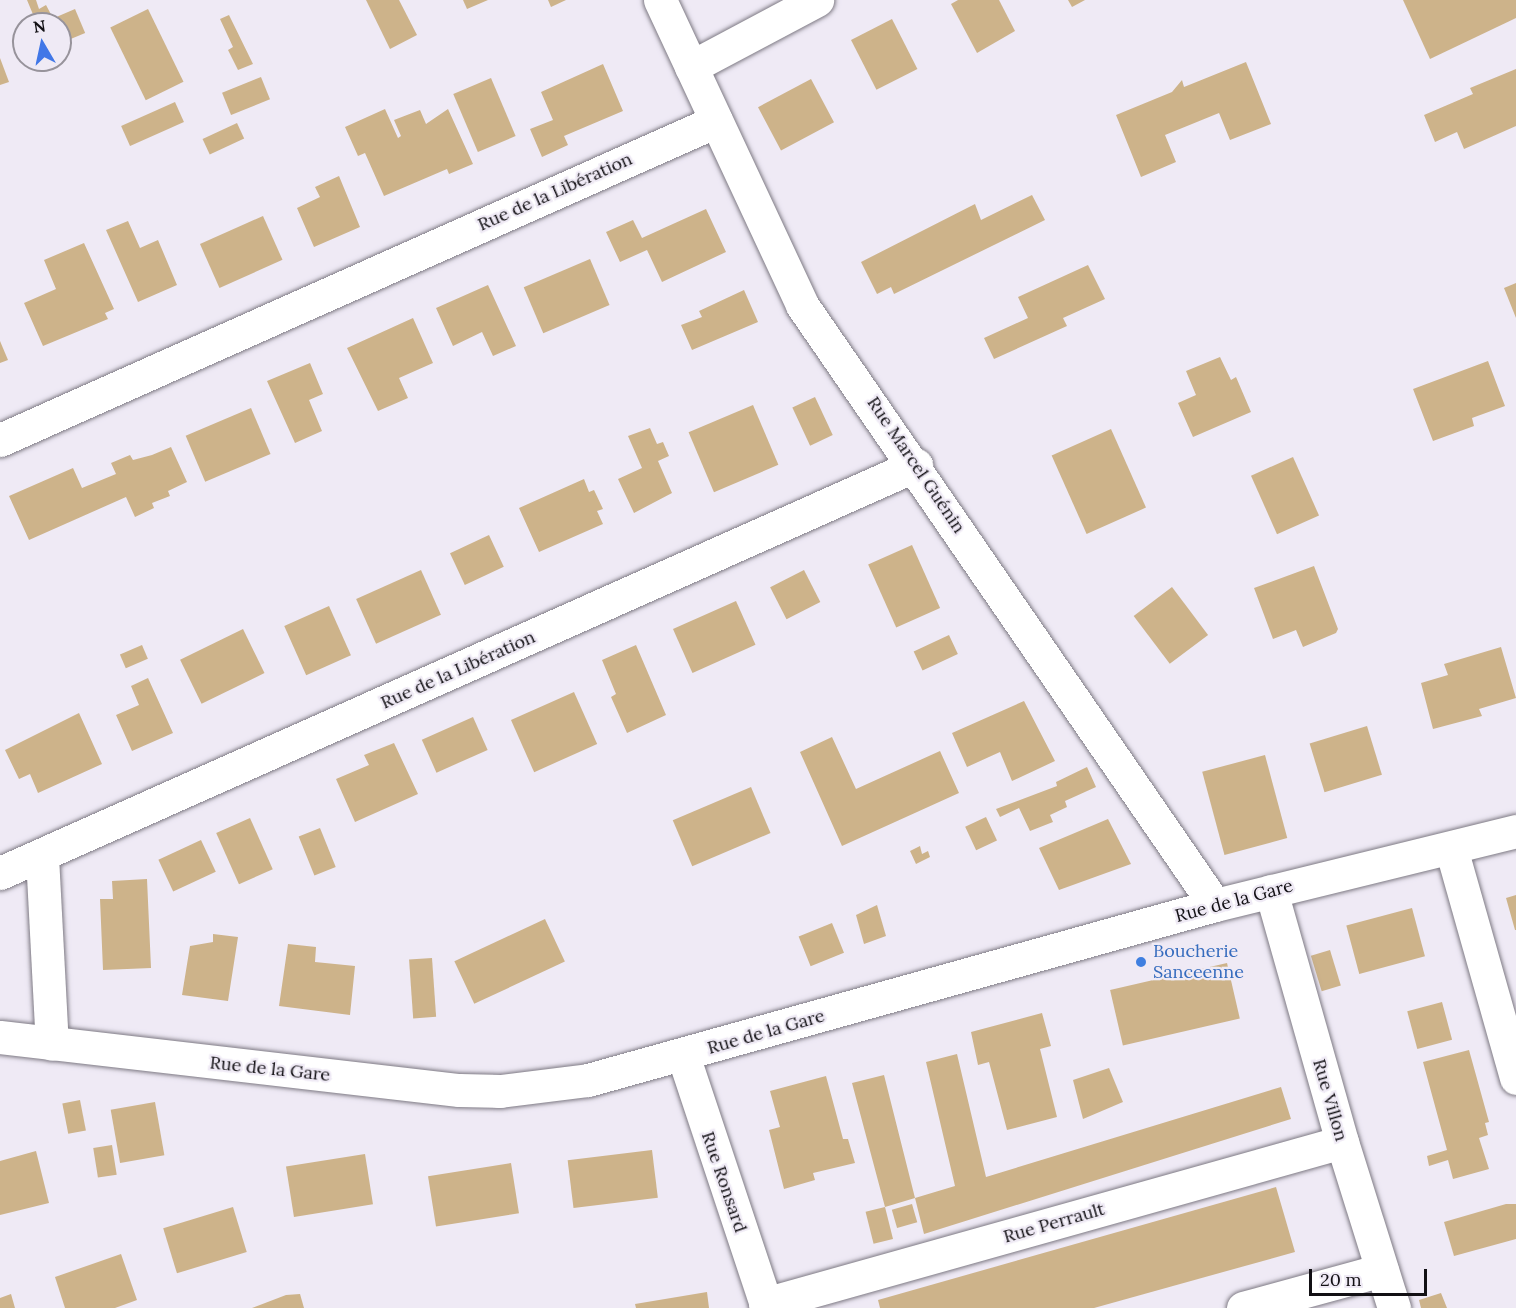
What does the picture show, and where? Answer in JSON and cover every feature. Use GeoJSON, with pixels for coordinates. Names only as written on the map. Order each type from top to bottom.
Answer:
{"type":"FeatureCollection","features":[{"type":"Feature","properties":{"kind":"street","name":"Rue Marcel Guénin"},"geometry":{"type":"LineString","coordinates":[[660,0],[802,305],[916,465],[1215,905]]}},
{"type":"Feature","properties":{"kind":"street"},"geometry":{"type":"LineString","coordinates":[[691,67],[818,0]]}},
{"type":"Feature","properties":{"kind":"street","name":"Rue de la Libération"},"geometry":{"type":"LineString","coordinates":[[0,440],[716,121]]}},
{"type":"Feature","properties":{"kind":"street","name":"Rue de la Libération"},"geometry":{"type":"LineString","coordinates":[[0,873],[916,465]]}},
{"type":"Feature","properties":{"kind":"street","name":"Rue de la Gare"},"geometry":{"type":"LineString","coordinates":[[0,1037],[489,1091],[588,1080],[1215,905],[1516,831]]}},
{"type":"Feature","properties":{"kind":"street"},"geometry":{"type":"LineString","coordinates":[[1451,848],[1516,1078]]}},
{"type":"Feature","properties":{"kind":"street"},"geometry":{"type":"LineString","coordinates":[[42,856],[52,1044]]}},
{"type":"Feature","properties":{"kind":"street","name":"Rue Villon"},"geometry":{"type":"LineString","coordinates":[[1271,891],[1342,1142],[1394,1308]]}},
{"type":"Feature","properties":{"kind":"street","name":"Rue Ronsard"},"geometry":{"type":"LineString","coordinates":[[683,1055],[766,1306]]}},
{"type":"Feature","properties":{"kind":"street","name":"Rue Perrault"},"geometry":{"type":"LineString","coordinates":[[766,1306],[1342,1142]]}},
{"type":"Feature","properties":{"kind":"street"},"geometry":{"type":"LineString","coordinates":[[1243,1308],[1382,1270]]}},
{"type":"Feature","properties":{"kind":"building"},"geometry":{"type":"Polygon","coordinates":[[[27,0],[36,0],[39,9],[46,5],[50,12],[32,12],[27,0]]]}},
{"type":"Feature","properties":{"kind":"building"},"geometry":{"type":"Polygon","coordinates":[[[366,0],[399,0],[417,35],[390,49],[366,0]]]}},
{"type":"Feature","properties":{"kind":"building"},"geometry":{"type":"Polygon","coordinates":[[[463,0],[488,0],[467,9],[463,0]]]}},
{"type":"Feature","properties":{"kind":"building"},"geometry":{"type":"Polygon","coordinates":[[[548,0],[566,0],[551,7],[548,0]]]}},
{"type":"Feature","properties":{"kind":"building"},"geometry":{"type":"Polygon","coordinates":[[[958,0],[999,0],[1015,31],[977,53],[951,4],[958,0]]]}},
{"type":"Feature","properties":{"kind":"building"},"geometry":{"type":"Polygon","coordinates":[[[1068,0],[1085,0],[1072,7],[1068,0]]]}},
{"type":"Feature","properties":{"kind":"building"},"geometry":{"type":"Polygon","coordinates":[[[1403,0],[1516,0],[1516,18],[1430,59],[1403,0]]]}},
{"type":"Feature","properties":{"kind":"building"},"geometry":{"type":"Polygon","coordinates":[[[75,9],[85,33],[72,39],[72,12],[68,12],[75,9]]]}},
{"type":"Feature","properties":{"kind":"building"},"geometry":{"type":"Polygon","coordinates":[[[148,9],[184,82],[146,100],[110,27],[148,9]]]}},
{"type":"Feature","properties":{"kind":"building"},"geometry":{"type":"Polygon","coordinates":[[[229,15],[253,64],[238,70],[228,50],[233,47],[220,19],[229,15]]]}},
{"type":"Feature","properties":{"kind":"building"},"geometry":{"type":"Polygon","coordinates":[[[892,19],[917,69],[876,90],[851,40],[892,19]]]}},
{"type":"Feature","properties":{"kind":"building"},"geometry":{"type":"Polygon","coordinates":[[[0,58],[9,82],[0,85],[0,58]]]}},
{"type":"Feature","properties":{"kind":"building"},"geometry":{"type":"Polygon","coordinates":[[[1246,62],[1271,124],[1230,140],[1219,113],[1165,135],[1176,162],[1141,177],[1116,115],[1172,92],[1182,80],[1184,87],[1246,62]]]}},
{"type":"Feature","properties":{"kind":"building"},"geometry":{"type":"Polygon","coordinates":[[[603,64],[623,111],[564,136],[568,145],[542,157],[530,129],[553,120],[541,92],[603,64]]]}},
{"type":"Feature","properties":{"kind":"building"},"geometry":{"type":"Polygon","coordinates":[[[1516,69],[1516,126],[1464,149],[1457,132],[1435,142],[1424,115],[1473,94],[1470,88],[1516,69]]]}},
{"type":"Feature","properties":{"kind":"building"},"geometry":{"type":"Polygon","coordinates":[[[261,77],[270,99],[231,115],[222,93],[261,77]]]}},
{"type":"Feature","properties":{"kind":"building"},"geometry":{"type":"Polygon","coordinates":[[[491,78],[516,136],[478,152],[453,94],[491,78]]]}},
{"type":"Feature","properties":{"kind":"building"},"geometry":{"type":"Polygon","coordinates":[[[811,79],[834,122],[781,150],[758,107],[811,79]]]}},
{"type":"Feature","properties":{"kind":"building"},"geometry":{"type":"Polygon","coordinates":[[[175,102],[184,122],[130,146],[121,126],[175,102]]]}},
{"type":"Feature","properties":{"kind":"building"},"geometry":{"type":"Polygon","coordinates":[[[385,109],[398,138],[401,136],[394,120],[420,110],[426,124],[448,109],[473,164],[449,174],[447,169],[384,196],[365,153],[358,156],[345,127],[385,109]]]}},
{"type":"Feature","properties":{"kind":"building"},"geometry":{"type":"Polygon","coordinates":[[[237,123],[244,138],[210,154],[203,139],[237,123]]]}},
{"type":"Feature","properties":{"kind":"building"},"geometry":{"type":"Polygon","coordinates":[[[339,176],[360,227],[314,247],[297,208],[320,197],[315,187],[339,176]]]}},
{"type":"Feature","properties":{"kind":"building"},"geometry":{"type":"Polygon","coordinates":[[[1032,195],[1045,220],[894,294],[891,287],[877,294],[861,262],[975,204],[981,220],[1032,195]]]}},
{"type":"Feature","properties":{"kind":"building"},"geometry":{"type":"Polygon","coordinates":[[[706,209],[726,252],[662,282],[647,250],[620,262],[606,232],[633,220],[642,238],[706,209]]]}},
{"type":"Feature","properties":{"kind":"building"},"geometry":{"type":"Polygon","coordinates":[[[263,216],[283,260],[219,288],[200,244],[263,216]]]}},
{"type":"Feature","properties":{"kind":"building"},"geometry":{"type":"Polygon","coordinates":[[[128,221],[140,248],[158,240],[177,285],[138,302],[106,230],[128,221]]]}},
{"type":"Feature","properties":{"kind":"building"},"geometry":{"type":"Polygon","coordinates":[[[84,243],[114,309],[105,313],[108,319],[43,346],[24,303],[56,289],[44,260],[84,243]]]}},
{"type":"Feature","properties":{"kind":"building"},"geometry":{"type":"Polygon","coordinates":[[[590,259],[610,305],[543,333],[524,287],[590,259]]]}},
{"type":"Feature","properties":{"kind":"building"},"geometry":{"type":"Polygon","coordinates":[[[1088,265],[1105,299],[1063,318],[1067,326],[994,359],[984,338],[1028,318],[1018,297],[1088,265]]]}},
{"type":"Feature","properties":{"kind":"building"},"geometry":{"type":"Polygon","coordinates":[[[1516,283],[1516,318],[1504,288],[1516,283]]]}},
{"type":"Feature","properties":{"kind":"building"},"geometry":{"type":"Polygon","coordinates":[[[488,285],[516,346],[493,356],[482,332],[453,346],[436,308],[488,285]]]}},
{"type":"Feature","properties":{"kind":"building"},"geometry":{"type":"Polygon","coordinates":[[[744,290],[758,322],[692,350],[681,325],[702,317],[699,311],[744,290]]]}},
{"type":"Feature","properties":{"kind":"building"},"geometry":{"type":"Polygon","coordinates":[[[413,318],[433,363],[399,378],[408,398],[378,411],[347,348],[413,318]]]}},
{"type":"Feature","properties":{"kind":"building"},"geometry":{"type":"Polygon","coordinates":[[[0,341],[8,360],[0,363],[0,341]]]}},
{"type":"Feature","properties":{"kind":"building"},"geometry":{"type":"Polygon","coordinates":[[[1220,357],[1231,380],[1236,377],[1251,412],[1193,437],[1178,403],[1196,395],[1186,371],[1220,357]]]}},
{"type":"Feature","properties":{"kind":"building"},"geometry":{"type":"Polygon","coordinates":[[[1488,361],[1505,406],[1472,418],[1474,426],[1433,441],[1413,389],[1488,361]]]}},
{"type":"Feature","properties":{"kind":"building"},"geometry":{"type":"Polygon","coordinates":[[[310,363],[323,394],[309,400],[322,431],[295,443],[267,381],[310,363]]]}},
{"type":"Feature","properties":{"kind":"building"},"geometry":{"type":"Polygon","coordinates":[[[815,397],[833,435],[810,446],[792,408],[815,397]]]}},
{"type":"Feature","properties":{"kind":"building"},"geometry":{"type":"Polygon","coordinates":[[[753,405],[778,465],[714,492],[689,432],[753,405]]]}},
{"type":"Feature","properties":{"kind":"building"},"geometry":{"type":"Polygon","coordinates":[[[251,408],[271,454],[205,482],[186,436],[251,408]]]}},
{"type":"Feature","properties":{"kind":"building"},"geometry":{"type":"Polygon","coordinates":[[[650,428],[657,444],[663,442],[669,456],[658,461],[672,493],[634,513],[618,479],[642,468],[628,436],[650,428]]]}},
{"type":"Feature","properties":{"kind":"building"},"geometry":{"type":"Polygon","coordinates":[[[1111,429],[1146,508],[1087,534],[1052,455],[1111,429]]]}},
{"type":"Feature","properties":{"kind":"building"},"geometry":{"type":"Polygon","coordinates":[[[171,447],[187,482],[168,491],[170,496],[152,503],[154,508],[135,517],[126,497],[29,540],[9,496],[73,468],[82,488],[116,474],[111,463],[130,455],[133,460],[152,455],[171,447]]]}},
{"type":"Feature","properties":{"kind":"building"},"geometry":{"type":"Polygon","coordinates":[[[1293,457],[1319,515],[1277,534],[1251,476],[1293,457]]]}},
{"type":"Feature","properties":{"kind":"building"},"geometry":{"type":"Polygon","coordinates":[[[584,479],[589,492],[594,490],[603,509],[597,511],[603,524],[539,552],[519,508],[584,479]]]}},
{"type":"Feature","properties":{"kind":"building"},"geometry":{"type":"Polygon","coordinates":[[[489,535],[504,567],[465,585],[450,553],[489,535]]]}},
{"type":"Feature","properties":{"kind":"building"},"geometry":{"type":"Polygon","coordinates":[[[912,545],[940,608],[896,628],[868,565],[912,545]]]}},
{"type":"Feature","properties":{"kind":"building"},"geometry":{"type":"Polygon","coordinates":[[[1314,566],[1338,629],[1336,633],[1303,647],[1296,630],[1273,639],[1254,588],[1314,566]]]}},
{"type":"Feature","properties":{"kind":"building"},"geometry":{"type":"Polygon","coordinates":[[[421,570],[441,615],[376,644],[356,599],[421,570]]]}},
{"type":"Feature","properties":{"kind":"building"},"geometry":{"type":"Polygon","coordinates":[[[804,570],[820,602],[786,619],[770,587],[804,570]]]}},
{"type":"Feature","properties":{"kind":"building"},"geometry":{"type":"Polygon","coordinates":[[[1172,587],[1208,635],[1170,664],[1134,616],[1172,587]]]}},
{"type":"Feature","properties":{"kind":"building"},"geometry":{"type":"Polygon","coordinates":[[[736,601],[756,645],[692,673],[673,629],[736,601]]]}},
{"type":"Feature","properties":{"kind":"building"},"geometry":{"type":"Polygon","coordinates":[[[329,606],[351,655],[306,675],[284,626],[329,606]]]}},
{"type":"Feature","properties":{"kind":"building"},"geometry":{"type":"Polygon","coordinates":[[[243,629],[264,673],[202,704],[180,660],[243,629]]]}},
{"type":"Feature","properties":{"kind":"building"},"geometry":{"type":"Polygon","coordinates":[[[949,635],[958,654],[923,671],[914,651],[949,635]]]}},
{"type":"Feature","properties":{"kind":"building"},"geometry":{"type":"Polygon","coordinates":[[[142,645],[148,659],[126,668],[120,654],[142,645]]]}},
{"type":"Feature","properties":{"kind":"building"},"geometry":{"type":"Polygon","coordinates":[[[636,645],[666,715],[627,733],[611,697],[616,694],[602,660],[636,645]]]}},
{"type":"Feature","properties":{"kind":"building"},"geometry":{"type":"Polygon","coordinates":[[[1501,647],[1516,698],[1479,709],[1482,716],[1433,729],[1421,683],[1448,675],[1444,664],[1501,647]]]}},
{"type":"Feature","properties":{"kind":"building"},"geometry":{"type":"Polygon","coordinates":[[[148,678],[173,733],[132,751],[116,715],[139,705],[131,686],[148,678]]]}},
{"type":"Feature","properties":{"kind":"building"},"geometry":{"type":"Polygon","coordinates":[[[574,692],[597,744],[534,772],[511,720],[574,692]]]}},
{"type":"Feature","properties":{"kind":"building"},"geometry":{"type":"Polygon","coordinates":[[[1024,701],[1055,761],[1012,781],[1000,752],[967,767],[952,733],[1024,701]]]}},
{"type":"Feature","properties":{"kind":"building"},"geometry":{"type":"Polygon","coordinates":[[[79,713],[102,764],[38,793],[30,774],[19,779],[5,750],[79,713]]]}},
{"type":"Feature","properties":{"kind":"building"},"geometry":{"type":"Polygon","coordinates":[[[473,717],[488,750],[436,773],[422,740],[473,717]]]}},
{"type":"Feature","properties":{"kind":"building"},"geometry":{"type":"Polygon","coordinates":[[[1367,726],[1382,775],[1325,792],[1310,744],[1367,726]]]}},
{"type":"Feature","properties":{"kind":"building"},"geometry":{"type":"Polygon","coordinates":[[[832,737],[856,789],[940,751],[959,793],[842,846],[800,752],[832,737]]]}},
{"type":"Feature","properties":{"kind":"building"},"geometry":{"type":"Polygon","coordinates":[[[394,743],[418,794],[355,822],[336,779],[369,765],[364,755],[394,743]]]}},
{"type":"Feature","properties":{"kind":"building"},"geometry":{"type":"Polygon","coordinates":[[[1265,755],[1287,838],[1224,855],[1202,772],[1265,755]]]}},
{"type":"Feature","properties":{"kind":"building"},"geometry":{"type":"Polygon","coordinates":[[[1087,767],[1096,787],[1065,801],[1067,807],[1050,815],[1053,822],[1030,831],[1019,808],[1000,817],[996,809],[1057,786],[1056,782],[1087,767]]]}},
{"type":"Feature","properties":{"kind":"building"},"geometry":{"type":"Polygon","coordinates":[[[751,787],[771,833],[692,866],[673,820],[751,787]]]}},
{"type":"Feature","properties":{"kind":"building"},"geometry":{"type":"Polygon","coordinates":[[[986,817],[997,841],[976,850],[965,827],[986,817]]]}},
{"type":"Feature","properties":{"kind":"building"},"geometry":{"type":"Polygon","coordinates":[[[250,818],[273,869],[239,884],[216,833],[250,818]]]}},
{"type":"Feature","properties":{"kind":"building"},"geometry":{"type":"Polygon","coordinates":[[[1108,819],[1131,864],[1059,890],[1039,848],[1108,819]]]}},
{"type":"Feature","properties":{"kind":"building"},"geometry":{"type":"Polygon","coordinates":[[[320,828],[336,867],[314,876],[299,837],[320,828]]]}},
{"type":"Feature","properties":{"kind":"building"},"geometry":{"type":"Polygon","coordinates":[[[201,840],[216,872],[173,892],[158,860],[201,840]]]}},
{"type":"Feature","properties":{"kind":"building"},"geometry":{"type":"Polygon","coordinates":[[[920,846],[922,854],[928,851],[930,857],[916,864],[910,851],[920,846]]]}},
{"type":"Feature","properties":{"kind":"building"},"geometry":{"type":"Polygon","coordinates":[[[147,879],[151,968],[103,970],[100,899],[113,899],[112,881],[147,879]]]}},
{"type":"Feature","properties":{"kind":"building"},"geometry":{"type":"Polygon","coordinates":[[[1516,895],[1516,930],[1515,930],[1506,898],[1516,895]]]}},
{"type":"Feature","properties":{"kind":"building"},"geometry":{"type":"Polygon","coordinates":[[[877,905],[886,936],[864,944],[856,915],[877,905]]]}},
{"type":"Feature","properties":{"kind":"building"},"geometry":{"type":"Polygon","coordinates":[[[1412,908],[1425,956],[1359,974],[1346,926],[1412,908]]]}},
{"type":"Feature","properties":{"kind":"building"},"geometry":{"type":"Polygon","coordinates":[[[545,919],[565,962],[474,1004],[454,961],[545,919]]]}},
{"type":"Feature","properties":{"kind":"building"},"geometry":{"type":"Polygon","coordinates":[[[832,923],[844,953],[811,966],[799,936],[832,923]]]}},
{"type":"Feature","properties":{"kind":"building"},"geometry":{"type":"Polygon","coordinates":[[[213,934],[238,937],[228,1001],[182,995],[190,946],[213,942],[213,934]]]}},
{"type":"Feature","properties":{"kind":"building"},"geometry":{"type":"Polygon","coordinates":[[[288,944],[316,947],[315,962],[355,966],[350,1015],[279,1006],[288,944]]]}},
{"type":"Feature","properties":{"kind":"building"},"geometry":{"type":"Polygon","coordinates":[[[1330,950],[1341,985],[1322,991],[1311,956],[1330,950]]]}},
{"type":"Feature","properties":{"kind":"building"},"geometry":{"type":"Polygon","coordinates":[[[432,958],[436,1017],[413,1018],[409,960],[432,958]]]}},
{"type":"Feature","properties":{"kind":"building"},"geometry":{"type":"Polygon","coordinates":[[[1227,963],[1240,1019],[1123,1046],[1110,990],[1227,963]]]}},
{"type":"Feature","properties":{"kind":"building"},"geometry":{"type":"Polygon","coordinates":[[[1442,1002],[1452,1040],[1417,1049],[1407,1011],[1442,1002]]]}},
{"type":"Feature","properties":{"kind":"building"},"geometry":{"type":"Polygon","coordinates":[[[1042,1013],[1051,1046],[1040,1049],[1057,1117],[1007,1130],[989,1062],[978,1065],[971,1032],[1042,1013]]]}},
{"type":"Feature","properties":{"kind":"building"},"geometry":{"type":"Polygon","coordinates":[[[1469,1050],[1489,1122],[1485,1123],[1488,1135],[1479,1138],[1489,1169],[1453,1179],[1448,1160],[1429,1166],[1427,1156],[1447,1150],[1423,1062],[1469,1050]]]}},
{"type":"Feature","properties":{"kind":"building"},"geometry":{"type":"Polygon","coordinates":[[[957,1054],[986,1177],[1281,1087],[1291,1119],[924,1234],[915,1198],[955,1186],[926,1062],[957,1054]]]}},
{"type":"Feature","properties":{"kind":"building"},"geometry":{"type":"Polygon","coordinates":[[[1109,1068],[1123,1102],[1083,1119],[1073,1080],[1109,1068]]]}},
{"type":"Feature","properties":{"kind":"building"},"geometry":{"type":"Polygon","coordinates":[[[884,1075],[915,1198],[885,1207],[852,1083],[884,1075]]]}},
{"type":"Feature","properties":{"kind":"building"},"geometry":{"type":"Polygon","coordinates":[[[826,1076],[843,1139],[848,1139],[855,1163],[813,1173],[815,1180],[784,1189],[769,1130],[780,1127],[770,1091],[826,1076]]]}},
{"type":"Feature","properties":{"kind":"building"},"geometry":{"type":"Polygon","coordinates":[[[80,1100],[86,1130],[68,1134],[62,1103],[80,1100]]]}},
{"type":"Feature","properties":{"kind":"building"},"geometry":{"type":"Polygon","coordinates":[[[155,1102],[164,1155],[120,1163],[111,1110],[155,1102]]]}},
{"type":"Feature","properties":{"kind":"building"},"geometry":{"type":"Polygon","coordinates":[[[112,1145],[117,1175],[98,1178],[93,1148],[112,1145]]]}},
{"type":"Feature","properties":{"kind":"building"},"geometry":{"type":"Polygon","coordinates":[[[652,1150],[658,1198],[573,1208],[568,1160],[652,1150]]]}},
{"type":"Feature","properties":{"kind":"building"},"geometry":{"type":"Polygon","coordinates":[[[36,1151],[49,1203],[0,1215],[0,1161],[36,1151]]]}},
{"type":"Feature","properties":{"kind":"building"},"geometry":{"type":"Polygon","coordinates":[[[365,1154],[373,1204],[294,1217],[286,1167],[365,1154]]]}},
{"type":"Feature","properties":{"kind":"building"},"geometry":{"type":"Polygon","coordinates":[[[511,1163],[519,1213],[436,1227],[428,1176],[511,1163]]]}},
{"type":"Feature","properties":{"kind":"building"},"geometry":{"type":"Polygon","coordinates":[[[1276,1187],[1295,1252],[1094,1308],[880,1308],[878,1300],[1276,1187]]]}},
{"type":"Feature","properties":{"kind":"building"},"geometry":{"type":"Polygon","coordinates":[[[912,1204],[917,1222],[897,1228],[892,1210],[912,1204]]]}},
{"type":"Feature","properties":{"kind":"building"},"geometry":{"type":"Polygon","coordinates":[[[1506,1204],[1516,1204],[1516,1239],[1454,1256],[1444,1222],[1506,1204]]]}},
{"type":"Feature","properties":{"kind":"building"},"geometry":{"type":"Polygon","coordinates":[[[233,1207],[247,1252],[177,1273],[163,1228],[233,1207]]]}},
{"type":"Feature","properties":{"kind":"building"},"geometry":{"type":"Polygon","coordinates":[[[885,1207],[893,1239],[874,1244],[866,1212],[885,1207]]]}},
{"type":"Feature","properties":{"kind":"building"},"geometry":{"type":"Polygon","coordinates":[[[121,1254],[137,1300],[115,1308],[65,1308],[55,1277],[121,1254]]]}},
{"type":"Feature","properties":{"kind":"building"},"geometry":{"type":"Polygon","coordinates":[[[707,1292],[709,1308],[636,1308],[635,1304],[707,1292]]]}},
{"type":"Feature","properties":{"kind":"building"},"geometry":{"type":"Polygon","coordinates":[[[1441,1293],[1447,1308],[1421,1308],[1419,1300],[1441,1293]]]}},
{"type":"Feature","properties":{"kind":"building"},"geometry":{"type":"Polygon","coordinates":[[[11,1294],[15,1308],[0,1308],[0,1298],[11,1294]]]}},
{"type":"Feature","properties":{"kind":"building"},"geometry":{"type":"Polygon","coordinates":[[[300,1294],[304,1308],[252,1308],[286,1295],[300,1294]]]}},
{"type":"Feature","properties":{"kind":"place","name":"Boucherie Sanceenne"},"geometry":{"type":"Point","coordinates":[1141,962]}}]}
